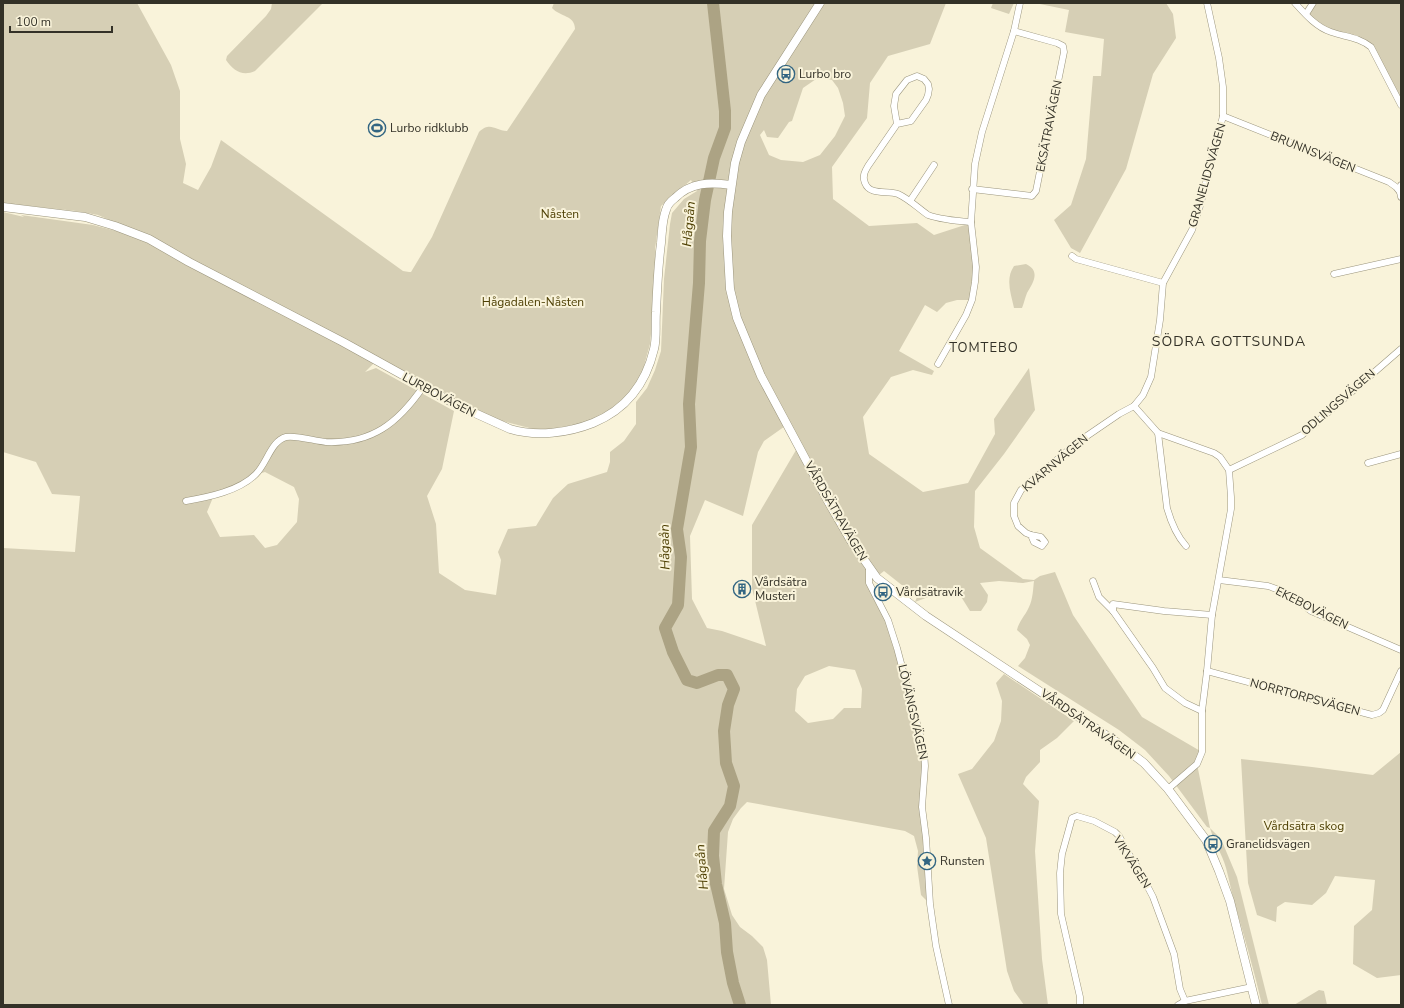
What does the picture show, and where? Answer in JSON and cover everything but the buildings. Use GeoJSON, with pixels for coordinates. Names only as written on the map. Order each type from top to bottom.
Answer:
{"type":"FeatureCollection","features":[{"type":"Feature","properties":{"kind":"street","name":"VÅRDSÄTRAVÄGEN"},"geometry":{"type":"LineString","coordinates":[[820,3],[760,95],[741,142],[731,185],[728,212],[727,251],[730,289],[737,318],[761,376],[829,503],[851,541],[877,578],[926,616],[1118,743],[1144,764],[1168,789],[1206,840],[1219,871],[1236,923],[1256,1005]]}},
{"type":"Feature","properties":{"kind":"street"},"geometry":{"type":"LineString","coordinates":[[938,364],[966,315],[972,300],[976,282],[976,267],[971,222],[972,189],[975,164],[982,132],[1014,31],[1020,3]]}},
{"type":"Feature","properties":{"kind":"street","name":"GRANELIDSVÄGEN"},"geometry":{"type":"LineString","coordinates":[[1134,406],[1148,387],[1153,371],[1163,283],[1192,230],[1200,206],[1223,116],[1223,87],[1219,58],[1207,3]]}},
{"type":"Feature","properties":{"kind":"street"},"geometry":{"type":"LineString","coordinates":[[1295,3],[1317,24],[1330,32],[1358,39],[1371,47],[1401,105]]}},
{"type":"Feature","properties":{"kind":"street"},"geometry":{"type":"LineString","coordinates":[[1306,14],[1313,3]]}},
{"type":"Feature","properties":{"kind":"street","name":"EKSÄTRAVÄGEN"},"geometry":{"type":"LineString","coordinates":[[972,189],[1032,196],[1036,191],[1064,52],[1063,46],[1057,43],[1014,31]]}},
{"type":"Feature","properties":{"kind":"street"},"geometry":{"type":"LineString","coordinates":[[897,124],[894,106],[896,94],[907,80],[917,76],[924,79],[928,84],[929,89],[926,100],[910,121],[897,124],[864,172],[863,179],[868,189],[879,192],[892,192],[910,201],[928,215],[954,221],[971,222]]}},
{"type":"Feature","properties":{"kind":"street","name":"BRUNNSVÄGEN"},"geometry":{"type":"LineString","coordinates":[[1223,116],[1389,182],[1396,186],[1400,195]]}},
{"type":"Feature","properties":{"kind":"street"},"geometry":{"type":"LineString","coordinates":[[910,201],[934,165]]}},
{"type":"Feature","properties":{"kind":"street","name":"LURBOVÄGEN"},"geometry":{"type":"LineString","coordinates":[[3,208],[85,217],[115,226],[149,239],[188,262],[343,342],[423,387],[485,419],[518,432],[536,433],[580,428],[599,421],[614,412],[641,384],[649,366],[654,347],[657,275],[663,220],[666,209],[677,195],[699,184],[717,183],[731,185]]}},
{"type":"Feature","properties":{"kind":"street"},"geometry":{"type":"LineString","coordinates":[[1400,195],[1401,185]]}},
{"type":"Feature","properties":{"kind":"street"},"geometry":{"type":"LineString","coordinates":[[1072,256],[1076,259],[1163,283]]}},
{"type":"Feature","properties":{"kind":"street"},"geometry":{"type":"LineString","coordinates":[[1334,274],[1401,258]]}},
{"type":"Feature","properties":{"kind":"street","name":"ODLINGSVÄGEN"},"geometry":{"type":"LineString","coordinates":[[1229,470],[1302,435],[1401,348]]}},
{"type":"Feature","properties":{"kind":"street"},"geometry":{"type":"LineString","coordinates":[[186,501],[214,495],[248,480],[264,465],[275,444],[287,437],[325,442],[345,441],[365,438],[382,430],[410,405],[423,387]]}},
{"type":"Feature","properties":{"kind":"street"},"geometry":{"type":"LineString","coordinates":[[1134,406],[1158,433],[1214,453],[1220,457],[1229,470],[1231,509],[1212,615],[1208,671],[1202,711],[1202,752],[1197,764],[1168,789]]}},
{"type":"Feature","properties":{"kind":"street","name":"KVARNVÄGEN"},"geometry":{"type":"LineString","coordinates":[[1031,536],[1018,526],[1014,516],[1014,502],[1022,490],[1078,442],[1119,414],[1134,406]]}},
{"type":"Feature","properties":{"kind":"street"},"geometry":{"type":"LineString","coordinates":[[1158,433],[1169,513],[1179,538],[1186,546]]}},
{"type":"Feature","properties":{"kind":"street"},"geometry":{"type":"LineString","coordinates":[[1368,463],[1401,454]]}},
{"type":"Feature","properties":{"kind":"street","name":"LÖVÄNGSVÄGEN"},"geometry":{"type":"LineString","coordinates":[[869,567],[869,583],[888,620],[897,648],[924,750],[925,766],[922,807],[926,838],[930,904],[936,946],[949,1005]]}},
{"type":"Feature","properties":{"kind":"street","name":"EKEBOVÄGEN"},"geometry":{"type":"LineString","coordinates":[[1219,580],[1268,586],[1285,592],[1311,610],[1401,650]]}},
{"type":"Feature","properties":{"kind":"street"},"geometry":{"type":"LineString","coordinates":[[1093,581],[1099,597],[1113,611],[1153,668],[1165,688],[1185,703],[1202,711]]}},
{"type":"Feature","properties":{"kind":"street"},"geometry":{"type":"LineString","coordinates":[[1113,611],[1113,604],[1164,611],[1212,615]]}},
{"type":"Feature","properties":{"kind":"street","name":"NORRTORPSVÄGEN"},"geometry":{"type":"LineString","coordinates":[[1208,671],[1225,674],[1372,714],[1379,713],[1383,710],[1401,671]]}},
{"type":"Feature","properties":{"kind":"street","name":"VIKVÄGEN"},"geometry":{"type":"LineString","coordinates":[[1080,1005],[1080,997],[1061,914],[1060,873],[1062,854],[1072,818],[1077,816],[1094,821],[1115,832],[1119,836],[1138,868],[1153,897],[1174,954],[1180,989],[1186,1001]]}},
{"type":"Feature","properties":{"kind":"street"},"geometry":{"type":"LineString","coordinates":[[1178,1005],[1186,1001],[1252,987]]}},
{"type":"Feature","properties":{"kind":"green space"},"geometry":{"type":"Polygon","coordinates":[[[3,3],[137,3],[171,65],[180,91],[180,139],[186,164],[183,183],[198,190],[211,167],[221,140],[403,271],[411,272],[432,237],[479,132],[487,127],[507,131],[575,29],[573,21],[552,8],[554,3],[946,3],[930,44],[888,56],[870,83],[867,118],[832,167],[833,199],[869,226],[917,223],[934,235],[971,223],[975,252],[972,300],[957,300],[946,303],[937,312],[925,305],[899,351],[934,371],[932,375],[913,370],[891,377],[863,417],[869,454],[923,492],[968,483],[995,434],[994,419],[1029,368],[1035,410],[1004,454],[975,491],[974,527],[980,548],[1023,579],[1034,580],[1040,576],[1055,572],[1073,615],[1142,717],[1202,752],[1197,764],[1210,828],[1207,827],[1169,776],[1145,750],[1119,730],[1018,666],[1025,658],[1030,645],[1027,639],[1017,630],[1030,604],[1033,594],[1034,581],[1023,583],[999,581],[980,583],[988,595],[987,602],[981,611],[970,611],[955,587],[915,602],[917,597],[884,571],[869,583],[888,620],[924,750],[922,800],[930,904],[921,895],[917,866],[918,851],[914,836],[905,831],[747,802],[733,819],[728,832],[724,889],[732,915],[740,927],[763,947],[767,960],[771,1005],[3,1005],[3,548],[75,552],[80,496],[52,494],[36,462],[3,452],[3,212],[24,217],[21,215],[93,225],[124,233],[157,247],[159,242],[98,215],[76,211],[3,203],[3,3]],[[819,77],[803,88],[792,121],[789,122],[778,138],[767,137],[764,130],[760,135],[769,155],[781,160],[803,162],[820,155],[835,136],[845,116],[843,103],[838,88],[832,80],[819,77]],[[691,180],[661,206],[655,249],[655,294],[650,344],[639,384],[622,402],[589,422],[541,431],[495,419],[379,358],[365,372],[376,368],[454,411],[442,469],[427,496],[436,524],[439,573],[465,590],[496,595],[501,560],[498,552],[508,529],[536,526],[553,498],[568,484],[607,472],[610,462],[610,452],[624,441],[636,424],[636,402],[647,388],[661,351],[664,279],[672,213],[684,199],[697,191],[691,180]],[[788,424],[764,441],[758,452],[743,516],[705,500],[690,536],[692,599],[707,628],[722,631],[766,646],[752,588],[752,525],[799,445],[788,424]],[[265,472],[255,475],[214,495],[207,512],[220,537],[254,535],[265,548],[277,545],[297,522],[299,499],[294,487],[265,472]],[[829,666],[805,676],[797,689],[795,711],[808,723],[833,719],[844,708],[861,708],[862,689],[855,670],[829,666]]]}},
{"type":"Feature","properties":{"kind":"green space"},"geometry":{"type":"Polygon","coordinates":[[[272,3],[323,3],[255,71],[250,73],[238,72],[226,60],[227,56],[266,16],[271,9],[272,3]]]}},
{"type":"Feature","properties":{"kind":"green space"},"geometry":{"type":"Polygon","coordinates":[[[993,3],[1014,3],[1009,14],[991,8],[993,3]]]}},
{"type":"Feature","properties":{"kind":"green space"},"geometry":{"type":"Polygon","coordinates":[[[1035,3],[1166,3],[1173,14],[1176,38],[1153,74],[1126,169],[1080,253],[1071,248],[1054,220],[1071,205],[1086,159],[1093,76],[1101,76],[1104,39],[1065,32],[1069,10],[1035,3]]]}},
{"type":"Feature","properties":{"kind":"green space"},"geometry":{"type":"Polygon","coordinates":[[[1313,3],[1401,3],[1401,105],[1371,47],[1330,32],[1306,14],[1313,3]]]}},
{"type":"Feature","properties":{"kind":"green space"},"geometry":{"type":"Polygon","coordinates":[[[1026,264],[1033,270],[1033,281],[1022,308],[1014,308],[1009,281],[1011,271],[1014,266],[1026,264]]]}},
{"type":"Feature","properties":{"kind":"green space"},"geometry":{"type":"Polygon","coordinates":[[[1004,674],[1074,721],[1057,738],[1040,750],[1040,762],[1026,777],[1023,784],[1039,801],[1035,851],[1042,959],[1048,1005],[1024,1005],[1014,991],[1007,971],[986,838],[958,774],[972,769],[994,741],[1001,721],[1002,701],[996,683],[1004,674]]]}},
{"type":"Feature","properties":{"kind":"green space","name":"Vårdsätra skog"},"geometry":{"type":"Polygon","coordinates":[[[1401,752],[1401,975],[1377,978],[1353,964],[1354,926],[1372,910],[1375,880],[1335,876],[1326,893],[1312,905],[1285,902],[1277,907],[1276,922],[1257,915],[1248,883],[1241,759],[1373,775],[1401,752]]]}},
{"type":"Feature","properties":{"kind":"green space"},"geometry":{"type":"Polygon","coordinates":[[[1210,828],[1221,839],[1237,877],[1269,1005],[1262,1005],[1226,868],[1210,828]]]}},
{"type":"Feature","properties":{"kind":"green space"},"geometry":{"type":"Polygon","coordinates":[[[1319,990],[1324,991],[1327,1005],[1294,1005],[1319,990]]]}},
{"type":"Feature","properties":{"kind":"waterway","name":"Hågaån"},"geometry":{"type":"LineString","coordinates":[[713,3],[725,111],[725,128],[714,158],[705,200],[700,241],[699,283],[689,404],[691,447],[677,529],[681,557],[678,605],[665,628],[673,652],[687,680],[697,683],[718,675],[727,675],[734,689],[728,705],[724,731],[726,763],[734,786],[730,806],[714,831],[713,856],[716,884],[725,923],[727,952],[733,983],[740,1005]]}},
{"type":"Feature","properties":{"kind":"place","name":"Lurbo bro"},"geometry":{"type":"Point","coordinates":[786,74]}},
{"type":"Feature","properties":{"kind":"place","name":"Lurbo ridklubb"},"geometry":{"type":"Point","coordinates":[377,128]}},
{"type":"Feature","properties":{"kind":"place","name":"Vårdsätra Musteri"},"geometry":{"type":"Point","coordinates":[742,589]}},
{"type":"Feature","properties":{"kind":"place","name":"Vårdsätravik"},"geometry":{"type":"Point","coordinates":[883,592]}},
{"type":"Feature","properties":{"kind":"place","name":"Granelidsvägen"},"geometry":{"type":"Point","coordinates":[1213,844]}},
{"type":"Feature","properties":{"kind":"place","name":"Runsten"},"geometry":{"type":"Point","coordinates":[927,861]}},
{"type":"Feature","properties":{"kind":"district","name":"SÖDRA GOTTSUNDA"},"geometry":{"type":"Point","coordinates":[1229,341]}},
{"type":"Feature","properties":{"kind":"district","name":"TOMTEBO"},"geometry":{"type":"Point","coordinates":[984,348]}},
{"type":"Feature","properties":{"kind":"park label","name":"Nåsten"},"geometry":{"type":"Point","coordinates":[560,214]}},
{"type":"Feature","properties":{"kind":"park label","name":"Hågadalen-Nåsten"},"geometry":{"type":"Point","coordinates":[533,302]}}]}
